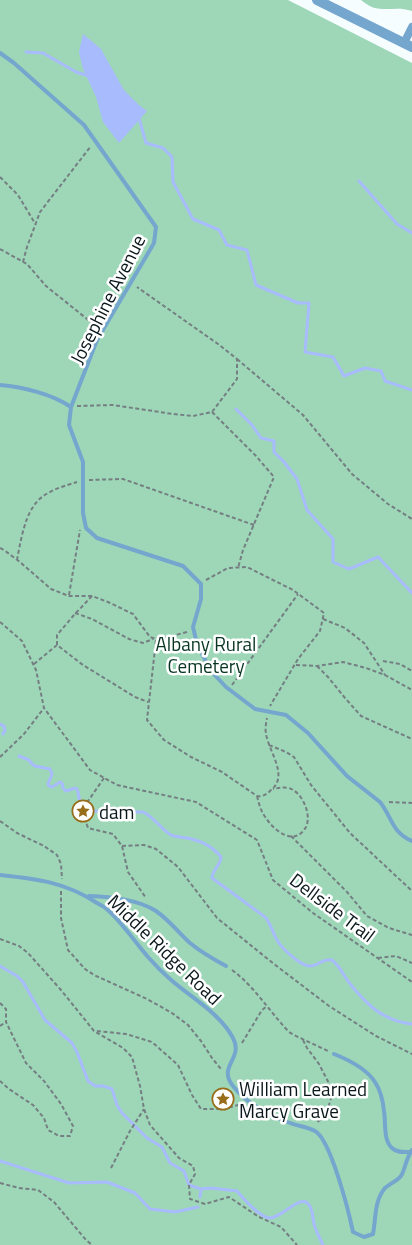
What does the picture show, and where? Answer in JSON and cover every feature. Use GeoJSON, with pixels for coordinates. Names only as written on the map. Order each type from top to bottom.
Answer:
{"type":"FeatureCollection","features":[{"type":"Feature","properties":{"kind":"street"},"geometry":{"type":"LineString","coordinates":[[317,0],[408,45],[412,27]]}},
{"type":"Feature","properties":{"kind":"lane","name":"Josephine Avenue"},"geometry":{"type":"LineString","coordinates":[[0,53],[14,63],[84,125],[156,227],[154,243],[97,340],[71,407]]}},
{"type":"Feature","properties":{"kind":"lane"},"geometry":{"type":"LineString","coordinates":[[0,386],[16,387],[34,392],[60,400],[71,407],[69,425],[83,462],[83,513],[86,528],[97,538],[183,566],[201,584],[200,599],[193,626],[197,644],[211,671],[229,689],[255,708],[286,714],[308,734],[347,776],[380,802],[392,824],[400,833],[412,840]]}},
{"type":"Feature","properties":{"kind":"lane","name":"Middle Ridge Road"},"geometry":{"type":"LineString","coordinates":[[0,875],[43,880],[61,885],[86,896],[108,910],[122,924],[149,958],[171,980],[220,1021],[234,1040],[236,1054]]}},
{"type":"Feature","properties":{"kind":"lane","name":"Middle Ridge Road"},"geometry":{"type":"LineString","coordinates":[[86,896],[113,898],[140,904],[151,909],[199,950],[226,966]]}},
{"type":"Feature","properties":{"kind":"lane"},"geometry":{"type":"LineString","coordinates":[[236,1054],[228,1070],[228,1077],[234,1088],[258,1109],[316,1131],[324,1142],[344,1192],[354,1232],[364,1237],[373,1234],[377,1204],[384,1189],[401,1176],[411,1151],[398,1152],[389,1144],[382,1098],[370,1075],[347,1059],[334,1054]]}},
{"type":"Feature","properties":{"kind":"path"},"geometry":{"type":"LineString","coordinates":[[23,262],[40,212],[96,140]]}},
{"type":"Feature","properties":{"kind":"path"},"geometry":{"type":"LineString","coordinates":[[0,177],[18,195],[36,225]]}},
{"type":"Feature","properties":{"kind":"path"},"geometry":{"type":"LineString","coordinates":[[0,249],[27,264],[46,286],[102,331]]}},
{"type":"Feature","properties":{"kind":"path"},"geometry":{"type":"LineString","coordinates":[[130,283],[237,359],[303,415],[352,474],[388,504],[412,519]]}},
{"type":"Feature","properties":{"kind":"path"},"geometry":{"type":"LineString","coordinates":[[71,407],[113,406],[193,416],[212,412],[237,379],[237,359]]}},
{"type":"Feature","properties":{"kind":"path"},"geometry":{"type":"LineString","coordinates":[[212,412],[274,477],[243,550],[238,568]]}},
{"type":"Feature","properties":{"kind":"path"},"geometry":{"type":"LineString","coordinates":[[17,560],[25,525],[33,506],[44,495],[83,480],[123,479],[254,524]]}},
{"type":"Feature","properties":{"kind":"path"},"geometry":{"type":"LineString","coordinates":[[69,596],[83,513]]}},
{"type":"Feature","properties":{"kind":"path"},"geometry":{"type":"LineString","coordinates":[[0,548],[51,589],[69,596],[92,596],[133,614],[150,637],[155,639]]}},
{"type":"Feature","properties":{"kind":"path"},"geometry":{"type":"LineString","coordinates":[[155,639],[148,720],[164,740],[222,772],[257,796],[266,795],[278,781],[278,772],[265,732],[268,711],[295,665],[320,631],[324,613],[293,590],[247,567],[228,568],[201,584]]}},
{"type":"Feature","properties":{"kind":"path"},"geometry":{"type":"LineString","coordinates":[[229,689],[298,594]]}},
{"type":"Feature","properties":{"kind":"path"},"geometry":{"type":"LineString","coordinates":[[57,645],[57,635],[92,596]]}},
{"type":"Feature","properties":{"kind":"path"},"geometry":{"type":"LineString","coordinates":[[75,613],[92,619],[129,639],[143,643],[194,630]]}},
{"type":"Feature","properties":{"kind":"path"},"geometry":{"type":"LineString","coordinates":[[323,619],[346,628],[364,642],[385,675]]}},
{"type":"Feature","properties":{"kind":"path","name":"Dellside Trail"},"geometry":{"type":"LineString","coordinates":[[0,622],[22,641],[36,670],[44,708],[90,770],[117,785],[196,802],[257,840],[273,880],[313,913],[412,982]]}},
{"type":"Feature","properties":{"kind":"path"},"geometry":{"type":"LineString","coordinates":[[33,665],[57,645]]}},
{"type":"Feature","properties":{"kind":"path"},"geometry":{"type":"LineString","coordinates":[[57,645],[83,665],[135,698],[149,702]]}},
{"type":"Feature","properties":{"kind":"path"},"geometry":{"type":"LineString","coordinates":[[382,661],[400,664],[412,671]]}},
{"type":"Feature","properties":{"kind":"path"},"geometry":{"type":"LineString","coordinates":[[295,665],[317,666],[343,662],[385,675],[412,690]]}},
{"type":"Feature","properties":{"kind":"path"},"geometry":{"type":"LineString","coordinates":[[317,666],[328,676],[361,716],[412,739]]}},
{"type":"Feature","properties":{"kind":"path"},"geometry":{"type":"LineString","coordinates":[[0,757],[24,734],[44,708]]}},
{"type":"Feature","properties":{"kind":"path"},"geometry":{"type":"LineString","coordinates":[[269,745],[286,752],[294,758],[311,785],[350,833],[412,891]]}},
{"type":"Feature","properties":{"kind":"path"},"geometry":{"type":"LineString","coordinates":[[104,778],[86,804],[84,816],[88,828],[113,834],[122,846],[128,872],[149,901]]}},
{"type":"Feature","properties":{"kind":"path"},"geometry":{"type":"LineString","coordinates":[[257,796],[264,817],[271,826],[283,835],[296,836],[306,827],[308,820],[304,803],[300,796],[290,789],[281,787],[273,789]]}},
{"type":"Feature","properties":{"kind":"path"},"geometry":{"type":"LineString","coordinates":[[380,802],[412,803]]}},
{"type":"Feature","properties":{"kind":"path"},"geometry":{"type":"LineString","coordinates":[[0,821],[57,855],[61,864],[62,874],[61,918],[68,950],[94,975],[147,999],[172,1013],[188,1026],[228,1077]]}},
{"type":"Feature","properties":{"kind":"path"},"geometry":{"type":"LineString","coordinates":[[291,836],[347,892],[367,916],[389,928],[412,935]]}},
{"type":"Feature","properties":{"kind":"path"},"geometry":{"type":"LineString","coordinates":[[122,846],[144,845],[156,849],[178,867],[217,918],[234,932],[329,1006],[376,1036],[412,1054]]}},
{"type":"Feature","properties":{"kind":"path"},"geometry":{"type":"LineString","coordinates":[[0,939],[19,946],[28,953],[94,1031],[123,1048],[132,1057],[144,1109],[150,1125],[179,1158],[193,1166],[195,1174],[189,1185],[190,1198],[205,1204],[229,1197],[259,1217],[281,1227],[297,1245]]}},
{"type":"Feature","properties":{"kind":"path"},"geometry":{"type":"LineString","coordinates":[[378,958],[396,956],[412,963]]}},
{"type":"Feature","properties":{"kind":"path","name":"Middle Ridge Road"},"geometry":{"type":"LineString","coordinates":[[226,966],[243,978],[289,1032],[334,1054]]}},
{"type":"Feature","properties":{"kind":"path"},"geometry":{"type":"LineString","coordinates":[[0,1003],[6,1010],[6,1022],[26,1063],[44,1081],[61,1104],[73,1126],[70,1136],[59,1136],[48,1130],[44,1118],[33,1105],[0,1081]]}},
{"type":"Feature","properties":{"kind":"path"},"geometry":{"type":"LineString","coordinates":[[236,1054],[262,1010],[268,1006]]}},
{"type":"Feature","properties":{"kind":"path"},"geometry":{"type":"LineString","coordinates":[[0,1026],[6,1022]]}},
{"type":"Feature","properties":{"kind":"path"},"geometry":{"type":"LineString","coordinates":[[94,1031],[126,1034],[152,1042],[178,1065],[201,1109],[223,1109],[248,1101]]}},
{"type":"Feature","properties":{"kind":"path"},"geometry":{"type":"LineString","coordinates":[[302,1040],[319,1064],[333,1091],[327,1112],[312,1130]]}},
{"type":"Feature","properties":{"kind":"path"},"geometry":{"type":"LineString","coordinates":[[111,1168],[144,1109]]}},
{"type":"Feature","properties":{"kind":"path"},"geometry":{"type":"LineString","coordinates":[[0,1183],[38,1190],[54,1202],[92,1245]]}},
{"type":"Feature","properties":{"kind":"green space","name":"Albany Rural Cemetery"},"geometry":{"type":"Polygon","coordinates":[[[0,0],[288,0],[412,63],[412,1245],[0,1245],[0,0]]]}},
{"type":"Feature","properties":{"kind":"green space"},"geometry":{"type":"Polygon","coordinates":[[[361,0],[412,0],[412,11],[375,8],[361,0]]]}},
{"type":"Feature","properties":{"kind":"water"},"geometry":{"type":"Polygon","coordinates":[[[83,34],[101,49],[124,90],[147,111],[119,143],[103,122],[96,97],[83,69],[79,52],[83,34]]]}},
{"type":"Feature","properties":{"kind":"waterway"},"geometry":{"type":"LineString","coordinates":[[26,52],[43,53],[76,72],[89,76]]}},
{"type":"Feature","properties":{"kind":"waterway"},"geometry":{"type":"LineString","coordinates":[[139,118],[146,143],[163,148],[172,157],[173,182],[193,219],[219,230],[227,245],[247,250],[256,285],[298,303],[309,303],[305,352],[333,357],[344,376],[365,368],[381,371],[385,381],[412,390]]}},
{"type":"Feature","properties":{"kind":"waterway"},"geometry":{"type":"LineString","coordinates":[[359,181],[397,224],[412,233]]}},
{"type":"Feature","properties":{"kind":"waterway"},"geometry":{"type":"LineString","coordinates":[[236,409],[252,425],[261,438],[274,441],[274,452],[297,479],[307,510],[333,539],[333,562],[349,569],[378,557],[412,593]]}},
{"type":"Feature","properties":{"kind":"waterway"},"geometry":{"type":"LineString","coordinates":[[0,724],[4,726],[3,734]]}},
{"type":"Feature","properties":{"kind":"waterway"},"geometry":{"type":"LineString","coordinates":[[19,756],[29,760],[35,766],[50,769],[52,774],[49,786],[52,787],[60,782],[66,791],[77,789],[82,808],[85,810],[143,812],[171,835],[206,844],[221,857],[212,878],[265,917],[278,942],[286,951],[301,963],[310,966],[326,960],[332,960],[357,993],[370,1006],[393,1020],[412,1024]]}},
{"type":"Feature","properties":{"kind":"waterway"},"geometry":{"type":"LineString","coordinates":[[0,966],[23,982],[45,1020],[72,1043],[88,1081],[95,1086],[112,1089],[117,1105],[122,1113],[147,1138],[162,1147],[170,1163],[184,1171],[189,1185],[201,1189],[211,1188],[237,1191],[256,1211],[269,1218],[280,1215],[296,1204],[306,1202],[311,1207],[314,1224],[323,1245]]}},
{"type":"Feature","properties":{"kind":"waterway"},"geometry":{"type":"LineString","coordinates":[[0,1161],[69,1183],[107,1182],[135,1193],[150,1209],[175,1212],[198,1207]]}},
{"type":"Feature","properties":{"kind":"waterway"},"geometry":{"type":"LineString","coordinates":[[200,1197],[201,1189]]}},
{"type":"Feature","properties":{"kind":"place","name":"dam"},"geometry":{"type":"Point","coordinates":[83,811]}},
{"type":"Feature","properties":{"kind":"place","name":"William Learned Marcy Grave"},"geometry":{"type":"Point","coordinates":[223,1099]}}]}
